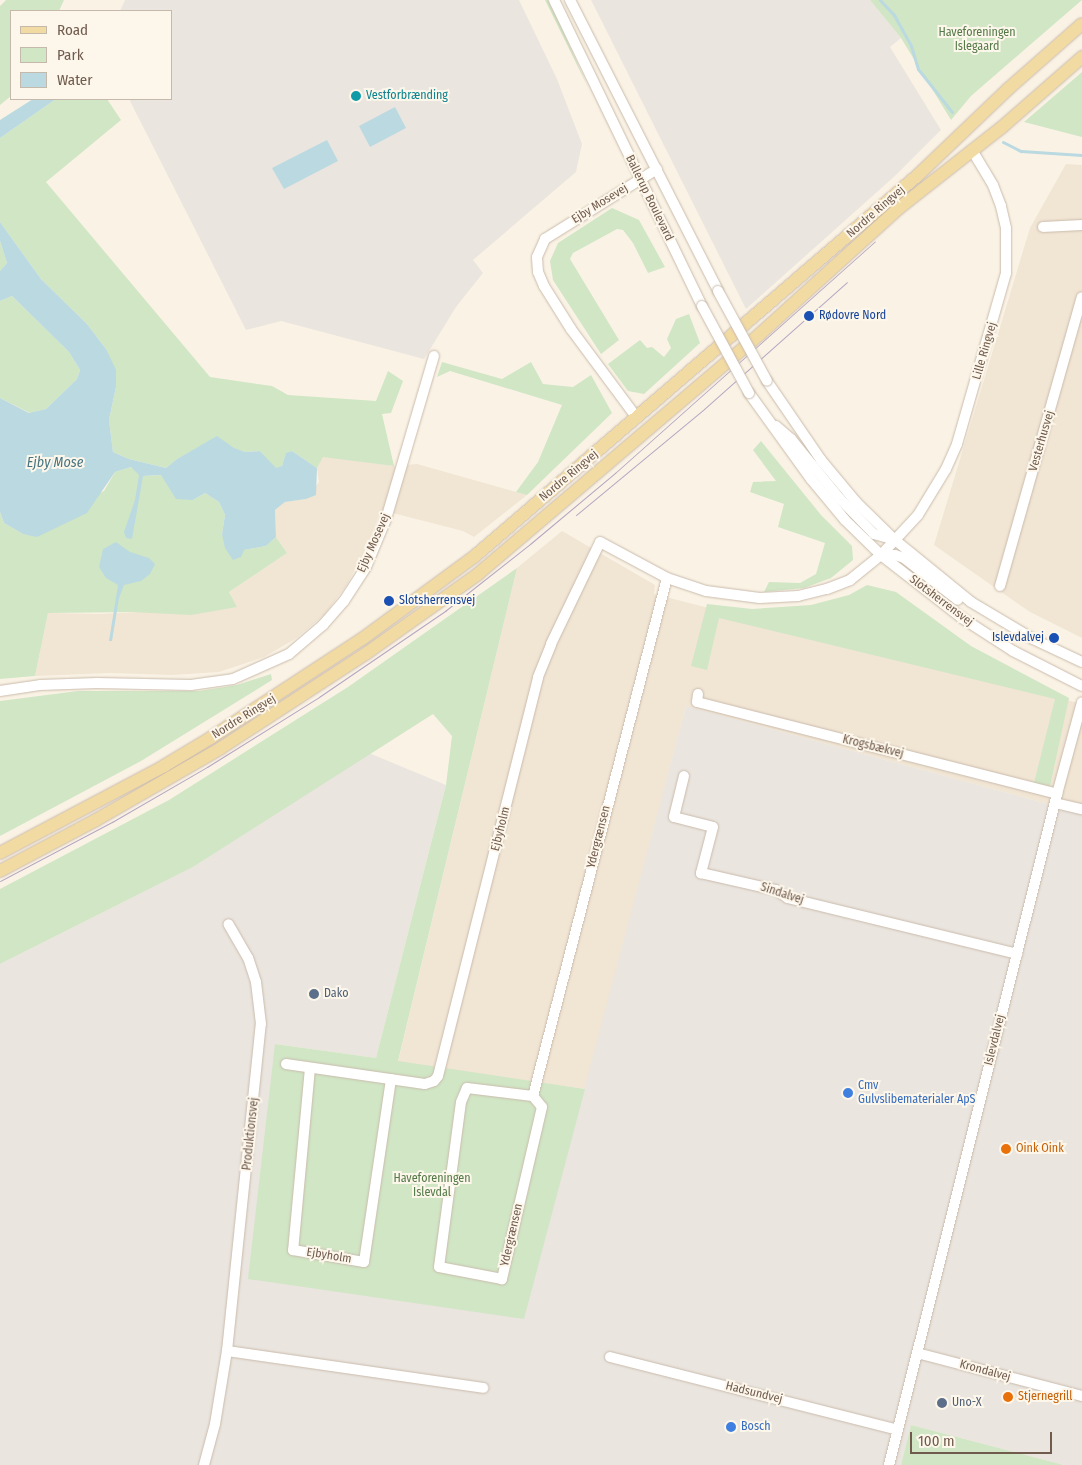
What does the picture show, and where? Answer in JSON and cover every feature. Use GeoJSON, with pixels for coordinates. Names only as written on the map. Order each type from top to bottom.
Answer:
{"type":"FeatureCollection","features":[{"type":"Feature","properties":{"kind":"main road","name":"Nordre Ringvej"},"geometry":{"type":"LineString","coordinates":[[0,854],[164,766],[288,689],[362,639],[475,556],[917,176],[1008,89],[1082,24]]}},
{"type":"Feature","properties":{"kind":"main road","name":"Nordre Ringvej"},"geometry":{"type":"LineString","coordinates":[[0,871],[96,820],[221,748],[367,653],[472,580],[760,334],[899,208],[1001,128],[1082,57]]}},
{"type":"Feature","properties":{"kind":"street","name":"Ballerup Boulevard"},"geometry":{"type":"LineString","coordinates":[[554,0],[702,306],[748,393]]}},
{"type":"Feature","properties":{"kind":"street","name":"Ballerup Boulevard"},"geometry":{"type":"LineString","coordinates":[[570,0],[718,291],[767,380]]}},
{"type":"Feature","properties":{"kind":"street","name":"Lille Ringvej"},"geometry":{"type":"LineString","coordinates":[[895,540],[918,515],[933,493],[957,444],[1006,273],[1006,228],[1001,206],[993,185],[972,150]]}},
{"type":"Feature","properties":{"kind":"street","name":"Ejby Mosevej"},"geometry":{"type":"LineString","coordinates":[[636,418],[571,329],[544,286],[538,272],[537,257],[546,239],[657,169]]}},
{"type":"Feature","properties":{"kind":"street"},"geometry":{"type":"LineString","coordinates":[[1042,227],[1082,225]]}},
{"type":"Feature","properties":{"kind":"street","name":"Vesterhusvej"},"geometry":{"type":"LineString","coordinates":[[1000,586],[1082,297]]}},
{"type":"Feature","properties":{"kind":"street","name":"Ejby Mosevej"},"geometry":{"type":"LineString","coordinates":[[0,691],[40,685],[97,683],[191,685],[233,679],[289,654],[323,625],[344,601],[366,567],[386,519],[434,356]]}},
{"type":"Feature","properties":{"kind":"street","name":"Slotsherrensvej"},"geometry":{"type":"LineString","coordinates":[[767,380],[821,460],[856,502],[895,540],[964,596],[997,618],[1033,639],[1082,662]]}},
{"type":"Feature","properties":{"kind":"street","name":"Slotsherrensvej"},"geometry":{"type":"LineString","coordinates":[[748,393],[811,479],[845,520],[881,555],[962,618],[1013,651],[1082,686]]}},
{"type":"Feature","properties":{"kind":"street","name":"Slotsherrensvej"},"geometry":{"type":"LineString","coordinates":[[763,413],[791,439],[840,498],[869,529],[884,539],[895,540]]}},
{"type":"Feature","properties":{"kind":"street"},"geometry":{"type":"LineString","coordinates":[[667,578],[725,594],[760,598],[798,596],[827,590],[850,580],[881,555],[895,540]]}},
{"type":"Feature","properties":{"kind":"street","name":"Ejbyholm"},"geometry":{"type":"LineString","coordinates":[[286,1064],[425,1084],[434,1081],[438,1076],[538,677],[551,644],[600,542],[667,578]]}},
{"type":"Feature","properties":{"kind":"street","name":"Slotsherrensvej"},"geometry":{"type":"LineString","coordinates":[[881,555],[895,555],[904,558],[972,610],[997,618]]}},
{"type":"Feature","properties":{"kind":"street","name":"Ydergrænsen"},"geometry":{"type":"LineString","coordinates":[[533,1096],[667,578]]}},
{"type":"Feature","properties":{"kind":"street","name":"Krogsbækvej"},"geometry":{"type":"LineString","coordinates":[[698,694],[697,702],[1056,799]]}},
{"type":"Feature","properties":{"kind":"street","name":"Islevdalvej"},"geometry":{"type":"LineString","coordinates":[[891,1464],[1017,954],[1082,702]]}},
{"type":"Feature","properties":{"kind":"street","name":"Sindalvej"},"geometry":{"type":"LineString","coordinates":[[684,776],[674,817],[713,827],[701,873],[776,890],[788,898],[1017,954]]}},
{"type":"Feature","properties":{"kind":"street"},"geometry":{"type":"LineString","coordinates":[[1056,799],[1082,809]]}},
{"type":"Feature","properties":{"kind":"street","name":"Produktionsvej"},"geometry":{"type":"LineString","coordinates":[[204,1465],[215,1424],[227,1351],[261,1024],[256,982],[248,958],[228,924]]}},
{"type":"Feature","properties":{"kind":"street","name":"Ejbyholm"},"geometry":{"type":"LineString","coordinates":[[310,1068],[293,1250],[364,1262],[391,1079]]}},
{"type":"Feature","properties":{"kind":"street","name":"Ydergrænsen"},"geometry":{"type":"LineString","coordinates":[[467,1088],[533,1096],[542,1107],[502,1279],[439,1267],[461,1102],[467,1088]]}},
{"type":"Feature","properties":{"kind":"street"},"geometry":{"type":"LineString","coordinates":[[227,1351],[483,1388]]}},
{"type":"Feature","properties":{"kind":"street","name":"Krondalvej"},"geometry":{"type":"LineString","coordinates":[[917,1353],[1082,1396]]}},
{"type":"Feature","properties":{"kind":"street","name":"Hadsundvej"},"geometry":{"type":"LineString","coordinates":[[610,1357],[898,1430]]}},
{"type":"Feature","properties":{"kind":"shaded area"},"geometry":{"type":"Polygon","coordinates":[[[125,0],[519,0],[557,79],[582,144],[576,172],[473,260],[483,273],[456,307],[424,359],[281,321],[246,330],[130,100],[172,100],[172,10],[120,10],[125,0]]]}},
{"type":"Feature","properties":{"kind":"shaded area"},"geometry":{"type":"Polygon","coordinates":[[[591,0],[870,0],[901,38],[890,47],[941,130],[896,175],[746,309],[591,0]]]}},
{"type":"Feature","properties":{"kind":"shaded area"},"geometry":{"type":"Polygon","coordinates":[[[1066,164],[1082,165],[1082,638],[1030,612],[934,545],[1030,228],[1066,164]]]}},
{"type":"Feature","properties":{"kind":"shaded area"},"geometry":{"type":"Polygon","coordinates":[[[323,456],[394,466],[417,464],[527,495],[474,537],[463,531],[381,510],[364,553],[346,586],[324,615],[295,639],[264,657],[219,672],[172,675],[109,673],[35,676],[48,613],[100,614],[237,607],[229,592],[287,553],[276,537],[275,510],[285,502],[306,499],[319,482],[317,468],[323,456]]]}},
{"type":"Feature","properties":{"kind":"shaded area"},"geometry":{"type":"Polygon","coordinates":[[[562,531],[655,585],[654,594],[1082,704],[1082,813],[686,706],[585,1089],[398,1062],[517,568],[562,531]]]}},
{"type":"Feature","properties":{"kind":"shaded area"},"geometry":{"type":"Polygon","coordinates":[[[686,706],[1082,813],[1082,1465],[1064,1465],[911,1425],[901,1465],[0,1465],[0,964],[193,867],[369,753],[446,785],[376,1058],[275,1044],[523,1319],[686,706]]]}},
{"type":"Feature","properties":{"kind":"green space"},"geometry":{"type":"Polygon","coordinates":[[[6,0],[64,0],[59,10],[10,10],[10,97],[0,105],[0,6],[6,0]]]}},
{"type":"Feature","properties":{"kind":"green space"},"geometry":{"type":"Polygon","coordinates":[[[545,0],[548,0],[559,22],[588,87],[545,0]]]}},
{"type":"Feature","properties":{"kind":"green space","name":"Haveforeningen Islegaard"},"geometry":{"type":"Polygon","coordinates":[[[870,0],[1082,0],[971,96],[951,120],[901,38],[870,0]]]}},
{"type":"Feature","properties":{"kind":"green space"},"geometry":{"type":"Polygon","coordinates":[[[1082,72],[1082,137],[1024,122],[1082,72]]]}},
{"type":"Feature","properties":{"kind":"green space"},"geometry":{"type":"Polygon","coordinates":[[[55,100],[108,100],[121,120],[46,182],[210,377],[272,386],[288,395],[376,401],[388,371],[403,381],[391,413],[382,414],[394,466],[323,457],[317,468],[292,451],[286,454],[282,466],[276,469],[260,451],[245,452],[234,449],[217,437],[177,459],[166,468],[129,459],[113,452],[109,420],[116,387],[106,349],[87,324],[41,279],[0,222],[0,138],[55,100]]]}},
{"type":"Feature","properties":{"kind":"green space"},"geometry":{"type":"Polygon","coordinates":[[[612,208],[639,220],[665,267],[648,273],[633,243],[623,230],[617,229],[573,253],[570,259],[619,340],[601,354],[553,280],[550,261],[558,243],[612,208]]]}},
{"type":"Feature","properties":{"kind":"green space"},"geometry":{"type":"Polygon","coordinates":[[[0,241],[7,263],[0,271],[0,241]]]}},
{"type":"Feature","properties":{"kind":"green space"},"geometry":{"type":"Polygon","coordinates":[[[12,296],[69,352],[80,370],[77,379],[46,409],[30,413],[0,398],[0,301],[12,296]]]}},
{"type":"Feature","properties":{"kind":"green space"},"geometry":{"type":"Polygon","coordinates":[[[689,314],[700,343],[644,394],[628,391],[608,364],[640,340],[647,348],[652,347],[664,357],[671,348],[667,339],[676,319],[689,314]]]}},
{"type":"Feature","properties":{"kind":"green space"},"geometry":{"type":"Polygon","coordinates":[[[442,362],[502,379],[531,362],[543,384],[573,387],[591,375],[612,413],[527,495],[516,492],[538,462],[562,405],[450,371],[437,377],[442,362]]]}},
{"type":"Feature","properties":{"kind":"green space"},"geometry":{"type":"Polygon","coordinates":[[[761,441],[821,515],[852,546],[853,560],[831,578],[804,588],[764,592],[769,582],[800,583],[816,574],[825,543],[778,527],[784,504],[750,492],[753,482],[776,481],[753,450],[761,441]]]}},
{"type":"Feature","properties":{"kind":"green space"},"geometry":{"type":"Polygon","coordinates":[[[131,467],[143,476],[161,475],[193,500],[205,493],[219,502],[225,515],[222,534],[244,550],[266,546],[276,537],[287,553],[229,592],[237,607],[191,615],[132,612],[48,613],[35,676],[0,679],[0,512],[4,523],[23,534],[104,491],[115,472],[131,467]]]}},
{"type":"Feature","properties":{"kind":"green space","name":"Haveforeningen Islevdal"},"geometry":{"type":"Polygon","coordinates":[[[517,568],[398,1061],[585,1089],[524,1319],[248,1279],[275,1044],[376,1058],[446,785],[452,736],[433,714],[193,867],[0,964],[0,889],[169,800],[348,687],[517,568]]]}},
{"type":"Feature","properties":{"kind":"green space"},"geometry":{"type":"Polygon","coordinates":[[[867,585],[896,592],[971,646],[1069,698],[1050,786],[1034,783],[1055,699],[719,618],[707,670],[691,666],[707,604],[752,609],[811,605],[849,595],[867,585]]]}},
{"type":"Feature","properties":{"kind":"green space"},"geometry":{"type":"Polygon","coordinates":[[[271,674],[272,680],[141,761],[0,836],[0,701],[78,691],[199,691],[237,685],[271,674]]]}},
{"type":"Feature","properties":{"kind":"green space"},"geometry":{"type":"Polygon","coordinates":[[[911,1425],[1064,1465],[901,1465],[911,1425]]]}},
{"type":"Feature","properties":{"kind":"water"},"geometry":{"type":"Polygon","coordinates":[[[31,100],[55,100],[0,138],[0,120],[31,100]]]}},
{"type":"Feature","properties":{"kind":"water"},"geometry":{"type":"Polygon","coordinates":[[[395,107],[406,128],[370,147],[359,126],[395,107]]]}},
{"type":"Feature","properties":{"kind":"water"},"geometry":{"type":"Polygon","coordinates":[[[327,140],[338,161],[284,189],[272,168],[327,140]]]}},
{"type":"Feature","properties":{"kind":"water","name":"Ejby Mose"},"geometry":{"type":"Polygon","coordinates":[[[0,222],[41,279],[87,324],[106,349],[116,370],[116,387],[109,420],[113,452],[129,459],[166,468],[177,459],[217,436],[234,448],[245,452],[260,451],[276,468],[282,466],[286,453],[292,451],[317,468],[316,495],[306,499],[285,502],[275,510],[276,537],[266,546],[244,550],[241,557],[233,560],[225,548],[222,534],[225,515],[219,502],[205,493],[193,500],[176,499],[161,475],[143,476],[132,539],[126,538],[124,532],[135,500],[139,475],[131,467],[115,472],[87,513],[37,537],[23,534],[4,523],[0,512],[0,398],[29,413],[46,409],[77,379],[80,370],[69,352],[12,296],[0,301],[0,271],[7,263],[0,241],[0,222]]]}},
{"type":"Feature","properties":{"kind":"water"},"geometry":{"type":"Polygon","coordinates":[[[116,542],[130,552],[149,558],[155,564],[150,574],[141,581],[124,585],[119,598],[112,641],[109,641],[118,585],[106,578],[99,567],[103,549],[116,542]]]}},
{"type":"Feature","properties":{"kind":"waterway"},"geometry":{"type":"LineString","coordinates":[[880,0],[894,15],[911,46],[918,69],[952,112]]}},
{"type":"Feature","properties":{"kind":"waterway"},"geometry":{"type":"LineString","coordinates":[[1003,142],[1021,151],[1082,155]]}},
{"type":"Feature","properties":{"kind":"tram line"},"geometry":{"type":"LineString","coordinates":[[0,881],[112,822],[207,767],[319,697],[445,611],[530,544],[615,473],[875,241]]}},
{"type":"Feature","properties":{"kind":"tram line"},"geometry":{"type":"LineString","coordinates":[[576,515],[704,409],[847,282]]}},
{"type":"Feature","properties":{"kind":"place","name":"Vestforbrænding"},"geometry":{"type":"Point","coordinates":[356,96]}},
{"type":"Feature","properties":{"kind":"place","name":"Rødovre Nord"},"geometry":{"type":"Point","coordinates":[809,316]}},
{"type":"Feature","properties":{"kind":"place","name":"Slotsherrensvej"},"geometry":{"type":"Point","coordinates":[389,601]}},
{"type":"Feature","properties":{"kind":"place","name":"Islevdalvej"},"geometry":{"type":"Point","coordinates":[1054,638]}},
{"type":"Feature","properties":{"kind":"place","name":"Dako"},"geometry":{"type":"Point","coordinates":[314,994]}},
{"type":"Feature","properties":{"kind":"place","name":"Cmv Gulvslibematerialer ApS"},"geometry":{"type":"Point","coordinates":[848,1093]}},
{"type":"Feature","properties":{"kind":"place","name":"Oink Oink"},"geometry":{"type":"Point","coordinates":[1006,1149]}},
{"type":"Feature","properties":{"kind":"place","name":"Stjernegrill"},"geometry":{"type":"Point","coordinates":[1008,1397]}},
{"type":"Feature","properties":{"kind":"place","name":"Uno-X"},"geometry":{"type":"Point","coordinates":[942,1403]}},
{"type":"Feature","properties":{"kind":"place","name":"Bosch"},"geometry":{"type":"Point","coordinates":[731,1427]}}]}
